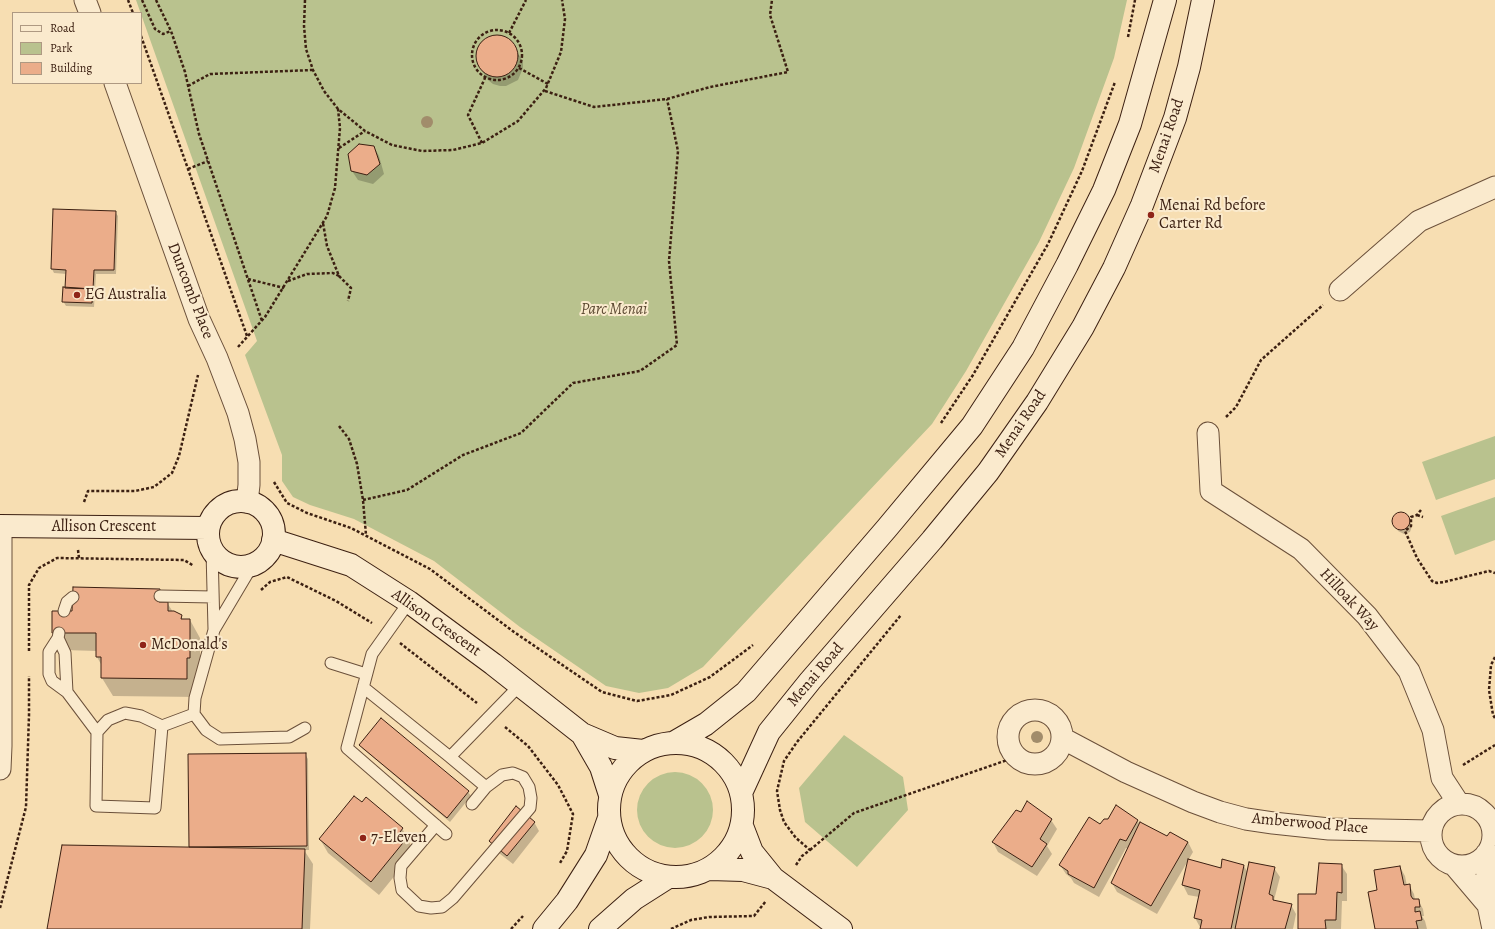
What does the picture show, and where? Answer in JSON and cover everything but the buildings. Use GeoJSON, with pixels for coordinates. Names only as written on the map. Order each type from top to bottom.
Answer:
{"type":"FeatureCollection","features":[{"type":"Feature","properties":{"kind":"main road"},"geometry":{"type":"LineString","coordinates":[[544,929],[567,902],[596,855],[609,818],[610,795],[617,777],[628,762],[643,751],[658,745],[675,742],[706,724],[746,692],[887,528],[972,426],[1023,348],[1067,265],[1104,190],[1130,124],[1165,0]]}},
{"type":"Feature","properties":{"kind":"main road","name":"Menai Road"},"geometry":{"type":"LineString","coordinates":[[741,793],[769,732],[810,680],[932,540],[988,472],[1037,402],[1083,327],[1114,268],[1142,205],[1175,118],[1189,67],[1203,0]]}},
{"type":"Feature","properties":{"kind":"main road"},"geometry":{"type":"LineString","coordinates":[[247,502],[257,506],[266,513],[274,529],[270,551],[262,560],[252,566],[241,568],[230,566],[219,560],[212,551],[208,540],[208,528],[212,518],[220,509],[230,503],[247,502]]}},
{"type":"Feature","properties":{"kind":"main road","name":"Allison Crescent"},"geometry":{"type":"LineString","coordinates":[[1,526],[208,528]]}},
{"type":"Feature","properties":{"kind":"main road","name":"Allison Crescent"},"geometry":{"type":"LineString","coordinates":[[273,540],[351,565],[409,602],[520,685],[582,734],[615,748],[643,751]]}},
{"type":"Feature","properties":{"kind":"main road","name":"Allison Crescent"},"geometry":{"type":"LineString","coordinates":[[582,734],[601,767],[610,795]]}},
{"type":"Feature","properties":{"kind":"main road"},"geometry":{"type":"LineString","coordinates":[[609,818],[615,840],[628,858],[646,871],[667,878],[689,877],[710,869],[724,858],[735,843],[742,826],[744,809],[741,793],[732,773],[717,756],[697,746],[675,742]]}},
{"type":"Feature","properties":{"kind":"main road"},"geometry":{"type":"LineString","coordinates":[[742,826],[752,852],[773,878],[834,927]]}},
{"type":"Feature","properties":{"kind":"main road"},"geometry":{"type":"LineString","coordinates":[[710,869],[743,870],[773,878]]}},
{"type":"Feature","properties":{"kind":"main road"},"geometry":{"type":"LineString","coordinates":[[600,929],[634,899],[667,878]]}},
{"type":"Feature","properties":{"kind":"street"},"geometry":{"type":"LineString","coordinates":[[85,0],[90,12]]}},
{"type":"Feature","properties":{"kind":"street","name":"Duncomb Place"},"geometry":{"type":"LineString","coordinates":[[115,84],[199,319],[217,358],[238,413],[249,462],[247,502]]}},
{"type":"Feature","properties":{"kind":"street"},"geometry":{"type":"LineString","coordinates":[[1340,290],[1419,221],[1495,186]]}},
{"type":"Feature","properties":{"kind":"street","name":"Hilloak Way"},"geometry":{"type":"LineString","coordinates":[[1208,433],[1211,491],[1301,549],[1367,616],[1408,671],[1433,730],[1442,778],[1458,804]]}},
{"type":"Feature","properties":{"kind":"street"},"geometry":{"type":"LineString","coordinates":[[0,769],[1,526]]}},
{"type":"Feature","properties":{"kind":"street"},"geometry":{"type":"LineString","coordinates":[[1032,710],[1042,710],[1050,714],[1057,721],[1061,729],[1061,747],[1056,755],[1048,761],[1040,764],[1024,762],[1016,757],[1008,742],[1008,733],[1010,725],[1016,717],[1024,712],[1032,710]]}},
{"type":"Feature","properties":{"kind":"street","name":"Amberwood Place"},"geometry":{"type":"LineString","coordinates":[[1062,738],[1126,772],[1192,802],[1246,819],[1329,829],[1431,831]]}},
{"type":"Feature","properties":{"kind":"street"},"geometry":{"type":"LineString","coordinates":[[1454,865],[1472,864],[1480,860],[1486,854],[1490,845],[1493,823],[1478,808],[1469,804],[1458,804],[1448,807],[1440,812],[1434,821],[1431,831],[1432,840],[1434,848],[1439,856],[1454,865],[1488,905]]}},
{"type":"Feature","properties":{"kind":"street"},"geometry":{"type":"LineString","coordinates":[[1486,854],[1488,905],[1493,929]]}},
{"type":"Feature","properties":{"kind":"lane"},"geometry":{"type":"LineString","coordinates":[[212,551],[214,630]]}},
{"type":"Feature","properties":{"kind":"lane"},"geometry":{"type":"LineString","coordinates":[[252,566],[214,630],[195,698],[194,714],[206,730],[220,739],[289,737],[305,728]]}},
{"type":"Feature","properties":{"kind":"lane"},"geometry":{"type":"LineString","coordinates":[[160,596],[213,597]]}},
{"type":"Feature","properties":{"kind":"lane"},"geometry":{"type":"LineString","coordinates":[[64,611],[67,602],[73,597]]}},
{"type":"Feature","properties":{"kind":"lane"},"geometry":{"type":"LineString","coordinates":[[409,602],[372,654],[347,748],[446,834]]}},
{"type":"Feature","properties":{"kind":"lane"},"geometry":{"type":"LineString","coordinates":[[67,692],[65,653],[59,635],[49,652],[49,674],[52,681],[67,692],[97,732],[96,806],[155,808],[162,726]]}},
{"type":"Feature","properties":{"kind":"lane"},"geometry":{"type":"LineString","coordinates":[[331,662],[366,674]]}},
{"type":"Feature","properties":{"kind":"lane"},"geometry":{"type":"LineString","coordinates":[[450,757],[520,685]]}},
{"type":"Feature","properties":{"kind":"lane"},"geometry":{"type":"LineString","coordinates":[[363,687],[486,787]]}},
{"type":"Feature","properties":{"kind":"lane"},"geometry":{"type":"LineString","coordinates":[[97,732],[108,720],[126,713],[140,716],[162,726],[194,714]]}},
{"type":"Feature","properties":{"kind":"lane"},"geometry":{"type":"LineString","coordinates":[[436,825],[401,866],[400,878],[402,890],[419,906],[431,908],[442,907],[453,898],[530,808],[530,787],[522,777],[514,773],[502,775],[486,787],[472,804]]}},
{"type":"Feature","properties":{"kind":"path"},"geometry":{"type":"LineString","coordinates":[[129,0],[133,12]]}},
{"type":"Feature","properties":{"kind":"path"},"geometry":{"type":"LineString","coordinates":[[142,0],[154,29],[163,34],[171,31]]}},
{"type":"Feature","properties":{"kind":"path"},"geometry":{"type":"LineString","coordinates":[[156,0],[171,31],[185,72],[199,134],[262,321]]}},
{"type":"Feature","properties":{"kind":"path"},"geometry":{"type":"LineString","coordinates":[[305,0],[304,26],[306,49],[313,70],[324,90],[338,109],[365,132],[392,145],[422,151],[453,150],[482,143],[518,121],[546,88],[561,52],[564,18],[562,0]]}},
{"type":"Feature","properties":{"kind":"path"},"geometry":{"type":"LineString","coordinates":[[509,33],[526,0]]}},
{"type":"Feature","properties":{"kind":"path"},"geometry":{"type":"LineString","coordinates":[[546,88],[544,92],[594,107],[667,99],[710,86],[788,72],[770,15],[772,0]]}},
{"type":"Feature","properties":{"kind":"path"},"geometry":{"type":"LineString","coordinates":[[1128,38],[1135,0]]}},
{"type":"Feature","properties":{"kind":"path"},"geometry":{"type":"LineString","coordinates":[[501,30],[509,33],[516,39],[520,46],[522,55],[519,68],[510,77],[502,80],[493,81],[485,78],[474,67],[472,59],[474,43],[485,32],[501,30]]}},
{"type":"Feature","properties":{"kind":"path"},"geometry":{"type":"LineString","coordinates":[[142,39],[247,336]]}},
{"type":"Feature","properties":{"kind":"path"},"geometry":{"type":"LineString","coordinates":[[519,68],[548,84]]}},
{"type":"Feature","properties":{"kind":"path"},"geometry":{"type":"LineString","coordinates":[[188,86],[210,74],[313,70]]}},
{"type":"Feature","properties":{"kind":"path"},"geometry":{"type":"LineString","coordinates":[[938,427],[973,375],[1048,244],[1082,171],[1118,75]]}},
{"type":"Feature","properties":{"kind":"path"},"geometry":{"type":"LineString","coordinates":[[482,143],[468,115],[485,78]]}},
{"type":"Feature","properties":{"kind":"path"},"geometry":{"type":"LineString","coordinates":[[363,500],[407,490],[463,455],[521,433],[573,383],[640,371],[676,345],[669,261],[678,151],[667,99]]}},
{"type":"Feature","properties":{"kind":"path"},"geometry":{"type":"LineString","coordinates":[[233,352],[262,321],[284,288],[327,216],[335,188],[340,128],[338,109]]}},
{"type":"Feature","properties":{"kind":"path"},"geometry":{"type":"LineString","coordinates":[[339,148],[365,132]]}},
{"type":"Feature","properties":{"kind":"path"},"geometry":{"type":"LineString","coordinates":[[188,169],[208,161]]}},
{"type":"Feature","properties":{"kind":"path"},"geometry":{"type":"LineString","coordinates":[[323,223],[327,246],[339,276]]}},
{"type":"Feature","properties":{"kind":"path"},"geometry":{"type":"LineString","coordinates":[[288,281],[307,274],[333,273],[339,276],[351,288],[348,301]]}},
{"type":"Feature","properties":{"kind":"path"},"geometry":{"type":"LineString","coordinates":[[248,279],[284,288]]}},
{"type":"Feature","properties":{"kind":"path"},"geometry":{"type":"LineString","coordinates":[[1208,433],[1236,407],[1261,360],[1340,290]]}},
{"type":"Feature","properties":{"kind":"path"},"geometry":{"type":"LineString","coordinates":[[88,490],[135,491],[154,487],[172,473],[179,456],[198,373]]}},
{"type":"Feature","properties":{"kind":"path"},"geometry":{"type":"LineString","coordinates":[[339,426],[349,439],[357,464],[363,500],[366,536]]}},
{"type":"Feature","properties":{"kind":"path"},"geometry":{"type":"LineString","coordinates":[[274,476],[274,484],[287,503],[307,513],[351,528],[430,569],[514,632],[602,692],[636,701],[671,695],[710,677],[756,643]]}},
{"type":"Feature","properties":{"kind":"path"},"geometry":{"type":"LineString","coordinates":[[1421,510],[1417,515],[1411,517],[1411,526],[1405,531],[1418,558],[1432,580],[1444,582],[1490,571],[1495,574]]}},
{"type":"Feature","properties":{"kind":"path"},"geometry":{"type":"LineString","coordinates":[[1417,515],[1423,517]]}},
{"type":"Feature","properties":{"kind":"path"},"geometry":{"type":"LineString","coordinates":[[29,654],[29,585],[39,568],[56,558],[184,560],[197,568]]}},
{"type":"Feature","properties":{"kind":"path"},"geometry":{"type":"LineString","coordinates":[[1495,657],[1491,665],[1489,690],[1493,715],[1495,718]]}},
{"type":"Feature","properties":{"kind":"path"},"geometry":{"type":"LineString","coordinates":[[0,908],[12,855],[26,807],[29,669]]}},
{"type":"Feature","properties":{"kind":"path"},"geometry":{"type":"LineString","coordinates":[[1442,778],[1495,745]]}},
{"type":"Feature","properties":{"kind":"path"},"geometry":{"type":"LineString","coordinates":[[810,850],[854,813],[1016,757]]}},
{"type":"Feature","properties":{"kind":"green space","name":"Parc Menai"},"geometry":{"type":"Polygon","coordinates":[[[136,0],[1127,0],[1114,58],[1074,168],[1039,242],[966,371],[932,424],[703,667],[668,688],[639,693],[606,686],[520,627],[434,561],[354,519],[310,505],[293,497],[282,481],[282,455],[245,355],[257,341],[142,17],[142,12],[140,12],[136,0]]]}},
{"type":"Feature","properties":{"kind":"green space"},"geometry":{"type":"Polygon","coordinates":[[[1495,436],[1495,479],[1436,500],[1422,462],[1495,436]]]}},
{"type":"Feature","properties":{"kind":"green space"},"geometry":{"type":"Polygon","coordinates":[[[1495,497],[1495,540],[1455,555],[1441,516],[1495,497]]]}},
{"type":"Feature","properties":{"kind":"green space"},"geometry":{"type":"Polygon","coordinates":[[[844,735],[903,777],[908,810],[857,867],[805,822],[799,788],[844,735]]]}},
{"type":"Feature","properties":{"kind":"green space"},"geometry":{"type":"Polygon","coordinates":[[[675,772],[689,775],[702,783],[710,796],[713,810],[710,824],[702,837],[689,845],[675,848],[661,845],[648,837],[640,824],[637,810],[640,796],[648,783],[661,775],[675,772]]]}},
{"type":"Feature","properties":{"kind":"place","name":"Menai Rd before Carter Rd"},"geometry":{"type":"Point","coordinates":[1151,215]}},
{"type":"Feature","properties":{"kind":"place","name":"EG Australia"},"geometry":{"type":"Point","coordinates":[77,295]}},
{"type":"Feature","properties":{"kind":"place","name":"McDonald's"},"geometry":{"type":"Point","coordinates":[143,645]}},
{"type":"Feature","properties":{"kind":"place","name":"7-Eleven"},"geometry":{"type":"Point","coordinates":[363,838]}}]}
